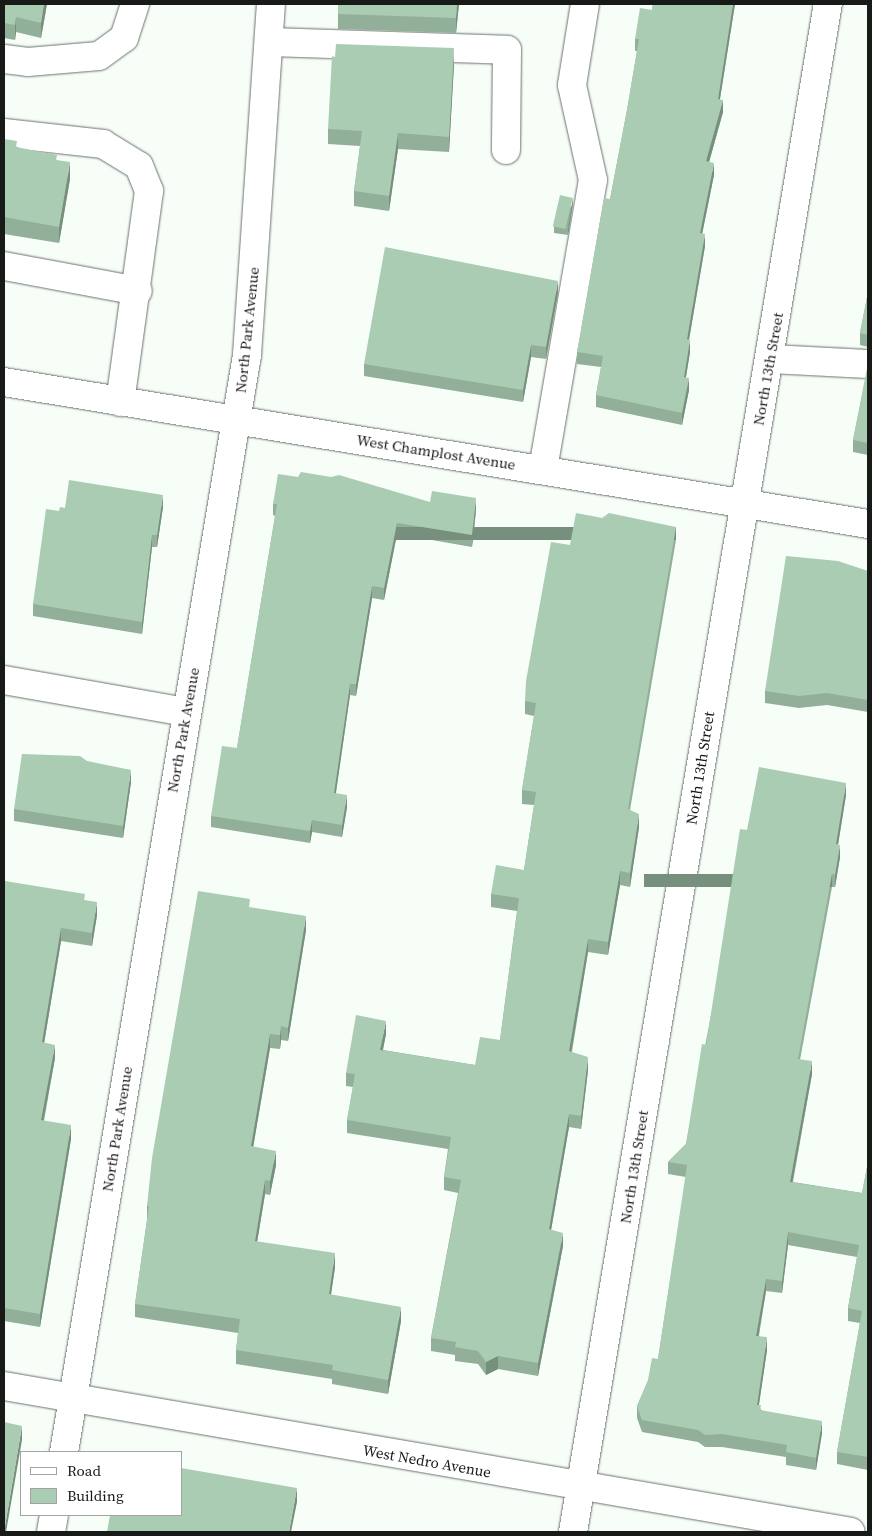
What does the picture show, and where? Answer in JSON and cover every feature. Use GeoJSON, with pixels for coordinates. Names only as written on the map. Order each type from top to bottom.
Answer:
{"type":"FeatureCollection","features":[{"type":"Feature","properties":{"kind":"street"},"geometry":{"type":"LineString","coordinates":[[4,59],[28,62],[99,56],[124,38],[135,4]]}},
{"type":"Feature","properties":{"kind":"street","name":"North Park Avenue"},"geometry":{"type":"LineString","coordinates":[[64,1451],[247,355],[271,4]]}},
{"type":"Feature","properties":{"kind":"street"},"geometry":{"type":"LineString","coordinates":[[543,468],[593,180],[572,85],[585,4]]}},
{"type":"Feature","properties":{"kind":"street","name":"North 13th Street"},"geometry":{"type":"LineString","coordinates":[[573,1532],[828,4]]}},
{"type":"Feature","properties":{"kind":"street"},"geometry":{"type":"LineString","coordinates":[[269,42],[507,50],[506,150]]}},
{"type":"Feature","properties":{"kind":"street"},"geometry":{"type":"LineString","coordinates":[[4,133],[103,144],[139,166],[148,191],[138,291],[120,402]]}},
{"type":"Feature","properties":{"kind":"street"},"geometry":{"type":"LineString","coordinates":[[4,266],[138,291]]}},
{"type":"Feature","properties":{"kind":"street"},"geometry":{"type":"LineString","coordinates":[[770,359],[868,364]]}},
{"type":"Feature","properties":{"kind":"street","name":"West Champlost Avenue"},"geometry":{"type":"LineString","coordinates":[[4,382],[236,422],[543,468],[868,524]]}},
{"type":"Feature","properties":{"kind":"street"},"geometry":{"type":"LineString","coordinates":[[4,680],[186,712]]}},
{"type":"Feature","properties":{"kind":"street","name":"West Nedro Avenue"},"geometry":{"type":"LineString","coordinates":[[4,1386],[580,1488],[852,1532]]}},
{"type":"Feature","properties":{"kind":"street"},"geometry":{"type":"LineString","coordinates":[[51,1532],[54,1516]]}},
{"type":"Feature","properties":{"kind":"building"},"geometry":{"type":"Polygon","coordinates":[[[4,4],[44,4],[41,23],[16,17],[15,25],[4,23],[4,4]]]}},
{"type":"Feature","properties":{"kind":"building"},"geometry":{"type":"Polygon","coordinates":[[[338,4],[457,4],[456,18],[338,14],[338,4]]]}},
{"type":"Feature","properties":{"kind":"building"},"geometry":{"type":"Polygon","coordinates":[[[653,4],[733,4],[718,99],[723,100],[706,161],[714,163],[700,233],[705,234],[687,339],[690,340],[684,377],[689,378],[682,413],[596,395],[603,356],[577,352],[604,198],[610,199],[627,110],[639,39],[635,39],[640,8],[652,10],[653,4]]]}},
{"type":"Feature","properties":{"kind":"building"},"geometry":{"type":"Polygon","coordinates":[[[336,44],[454,48],[449,137],[398,133],[389,196],[354,191],[362,131],[328,129],[332,56],[335,57],[336,44]]]}},
{"type":"Feature","properties":{"kind":"building"},"geometry":{"type":"Polygon","coordinates":[[[4,139],[17,141],[16,147],[57,155],[56,160],[70,162],[59,227],[4,217],[4,139]]]}},
{"type":"Feature","properties":{"kind":"building"},"geometry":{"type":"Polygon","coordinates":[[[560,195],[573,198],[565,229],[553,226],[560,195]]]}},
{"type":"Feature","properties":{"kind":"building"},"geometry":{"type":"Polygon","coordinates":[[[385,247],[558,281],[546,347],[531,345],[523,390],[364,364],[385,247]]]}},
{"type":"Feature","properties":{"kind":"building"},"geometry":{"type":"Polygon","coordinates":[[[868,292],[868,335],[860,333],[868,292]]]}},
{"type":"Feature","properties":{"kind":"building"},"geometry":{"type":"Polygon","coordinates":[[[868,367],[868,443],[853,440],[868,367]]]}},
{"type":"Feature","properties":{"kind":"building"},"geometry":{"type":"Polygon","coordinates":[[[301,472],[331,477],[339,475],[430,502],[432,491],[476,498],[472,535],[397,523],[384,588],[372,586],[356,684],[350,684],[334,793],[347,795],[342,825],[312,820],[310,831],[211,816],[222,746],[237,748],[277,504],[273,504],[278,474],[298,477],[301,472]]]}},
{"type":"Feature","properties":{"kind":"building"},"geometry":{"type":"Polygon","coordinates":[[[69,480],[163,495],[157,535],[152,535],[142,622],[33,604],[46,509],[59,511],[60,507],[65,508],[69,480]]]}},
{"type":"Feature","properties":{"kind":"building"},"geometry":{"type":"Polygon","coordinates":[[[576,513],[602,518],[609,513],[676,527],[628,809],[639,814],[630,873],[620,871],[608,942],[588,939],[569,1051],[588,1057],[581,1116],[569,1114],[549,1229],[563,1233],[538,1363],[498,1356],[486,1362],[478,1351],[455,1347],[456,1342],[431,1338],[461,1180],[444,1177],[451,1137],[347,1120],[355,1074],[346,1073],[356,1015],[386,1021],[380,1050],[475,1065],[480,1037],[500,1040],[519,898],[491,894],[496,865],[524,870],[536,792],[522,790],[536,703],[525,701],[526,681],[551,542],[570,545],[576,513]]]}},
{"type":"Feature","properties":{"kind":"building"},"geometry":{"type":"Polygon","coordinates":[[[786,556],[838,561],[868,571],[868,700],[827,693],[799,696],[765,691],[786,556]]]}},
{"type":"Feature","properties":{"kind":"building"},"geometry":{"type":"Polygon","coordinates":[[[22,754],[80,756],[87,761],[131,770],[123,826],[14,809],[22,754]]]}},
{"type":"Feature","properties":{"kind":"building"},"geometry":{"type":"Polygon","coordinates":[[[759,767],[846,783],[836,844],[840,845],[835,875],[832,874],[798,1059],[812,1061],[790,1182],[862,1193],[868,1162],[868,1457],[837,1452],[862,1311],[848,1308],[859,1245],[788,1232],[782,1281],[766,1279],[756,1336],[767,1337],[757,1405],[761,1405],[760,1410],[822,1421],[816,1458],[786,1452],[787,1445],[722,1434],[705,1435],[698,1430],[642,1420],[637,1406],[648,1380],[652,1358],[658,1359],[687,1165],[668,1162],[686,1144],[702,1044],[706,1045],[740,829],[747,830],[759,767]]]}},
{"type":"Feature","properties":{"kind":"building"},"geometry":{"type":"Polygon","coordinates":[[[5,881],[85,894],[84,900],[97,902],[92,933],[61,928],[42,1042],[55,1045],[41,1120],[71,1125],[40,1314],[4,1308],[5,881]]]}},
{"type":"Feature","properties":{"kind":"building"},"geometry":{"type":"Polygon","coordinates":[[[198,891],[250,899],[249,907],[306,916],[288,1028],[281,1026],[280,1035],[270,1034],[251,1146],[276,1151],[270,1181],[265,1180],[255,1241],[335,1253],[329,1294],[401,1307],[388,1380],[332,1370],[333,1365],[236,1350],[240,1319],[135,1304],[149,1206],[147,1206],[152,1158],[198,891]]]}},
{"type":"Feature","properties":{"kind":"building"},"geometry":{"type":"Polygon","coordinates":[[[4,1422],[22,1426],[4,1532],[4,1422]]]}},
{"type":"Feature","properties":{"kind":"building"},"geometry":{"type":"Polygon","coordinates":[[[182,1468],[297,1488],[289,1532],[107,1532],[110,1516],[182,1516],[182,1468]]]}}]}
